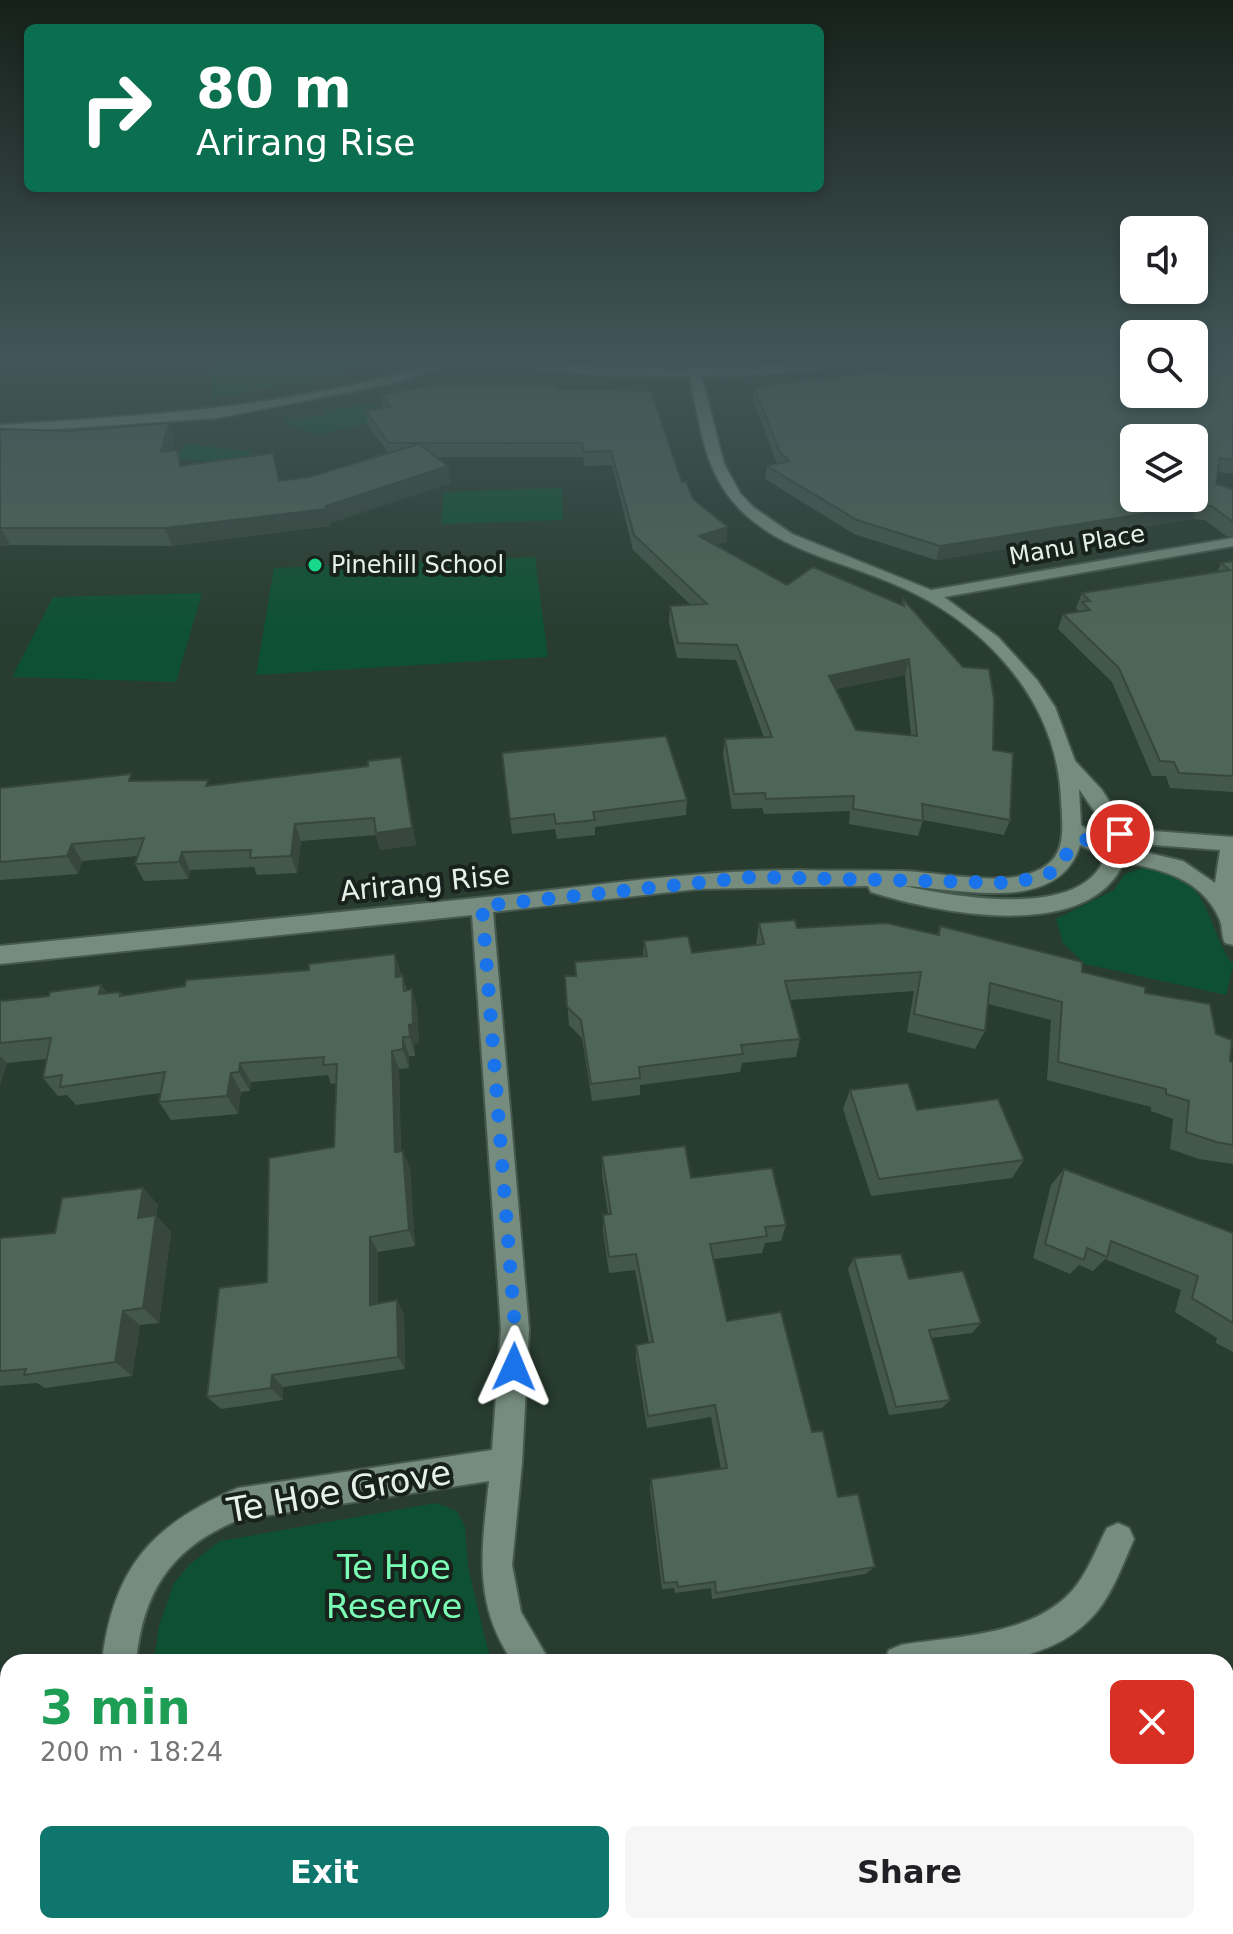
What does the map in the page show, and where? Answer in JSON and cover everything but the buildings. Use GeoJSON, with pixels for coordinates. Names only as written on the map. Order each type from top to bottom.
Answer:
{"type":"FeatureCollection","features":[{"type":"Feature","properties":{"kind":"street"},"geometry":{"type":"LineString","coordinates":[[714,452],[723,480],[752,514],[801,542],[929,595],[975,626],[1022,671],[1048,712],[1067,763],[1075,839],[1118,844],[1232,844],[1224,875],[1233,937]]}},
{"type":"Feature","properties":{"kind":"street","name":"Manu Place"},"geometry":{"type":"LineString","coordinates":[[929,595],[1233,542]]}},
{"type":"Feature","properties":{"kind":"street"},"geometry":{"type":"LineString","coordinates":[[1067,763],[1095,795],[1118,844],[1190,874],[1215,896],[1228,915]]}},
{"type":"Feature","properties":{"kind":"street","name":"Arirang Rise"},"geometry":{"type":"LineString","coordinates":[[0,955],[752,877],[1014,883],[1053,872],[1075,839]]}},
{"type":"Feature","properties":{"kind":"street","name":"Arirang Rise"},"geometry":{"type":"LineString","coordinates":[[856,880],[913,897],[1034,907],[1073,898],[1090,888],[1104,877],[1118,844]]}},
{"type":"Feature","properties":{"kind":"street"},"geometry":{"type":"LineString","coordinates":[[482,906],[515,1329],[507,1463],[496,1565],[499,1591],[512,1632],[527,1654]]}},
{"type":"Feature","properties":{"kind":"street","name":"Te Hoe Grove"},"geometry":{"type":"LineString","coordinates":[[121,1654],[134,1596],[151,1566],[174,1536],[211,1513],[238,1504],[507,1463]]}},
{"type":"Feature","properties":{"kind":"street"},"geometry":{"type":"LineString","coordinates":[[943,1654],[1036,1636],[1079,1607],[1094,1588],[1118,1539]]}},
{"type":"Feature","properties":{"kind":"green space"},"geometry":{"type":"Polygon","coordinates":[[[179,452],[252,452],[238,465],[173,458],[179,452]]]}},
{"type":"Feature","properties":{"kind":"green space"},"geometry":{"type":"Polygon","coordinates":[[[562,488],[563,520],[441,524],[444,492],[562,488]]]}},
{"type":"Feature","properties":{"kind":"green space"},"geometry":{"type":"Polygon","coordinates":[[[535,557],[548,657],[256,675],[274,568],[535,557]]]}},
{"type":"Feature","properties":{"kind":"green space"},"geometry":{"type":"Polygon","coordinates":[[[202,593],[176,682],[12,677],[53,597],[202,593]]]}},
{"type":"Feature","properties":{"kind":"green space"},"geometry":{"type":"Polygon","coordinates":[[[1142,868],[1183,880],[1203,902],[1233,965],[1226,995],[1085,964],[1063,943],[1056,919],[1114,890],[1125,874],[1142,868]]]}},
{"type":"Feature","properties":{"kind":"green space","name":"Te Hoe Reserve"},"geometry":{"type":"Polygon","coordinates":[[[436,1503],[457,1511],[465,1527],[468,1567],[490,1654],[155,1654],[159,1626],[174,1583],[189,1565],[220,1541],[436,1503]]]}},
{"type":"Feature","properties":{"kind":"place","name":"Pinehill School"},"geometry":{"type":"Point","coordinates":[315,565]}},
{"type":"Feature","properties":{"kind":"route"},"geometry":{"type":"LineString","coordinates":[[514,1367],[515,1329],[482,906],[752,877],[1014,883],[1037,880],[1053,872],[1063,863],[1069,851],[1085,840],[1120,834]]}}]}
